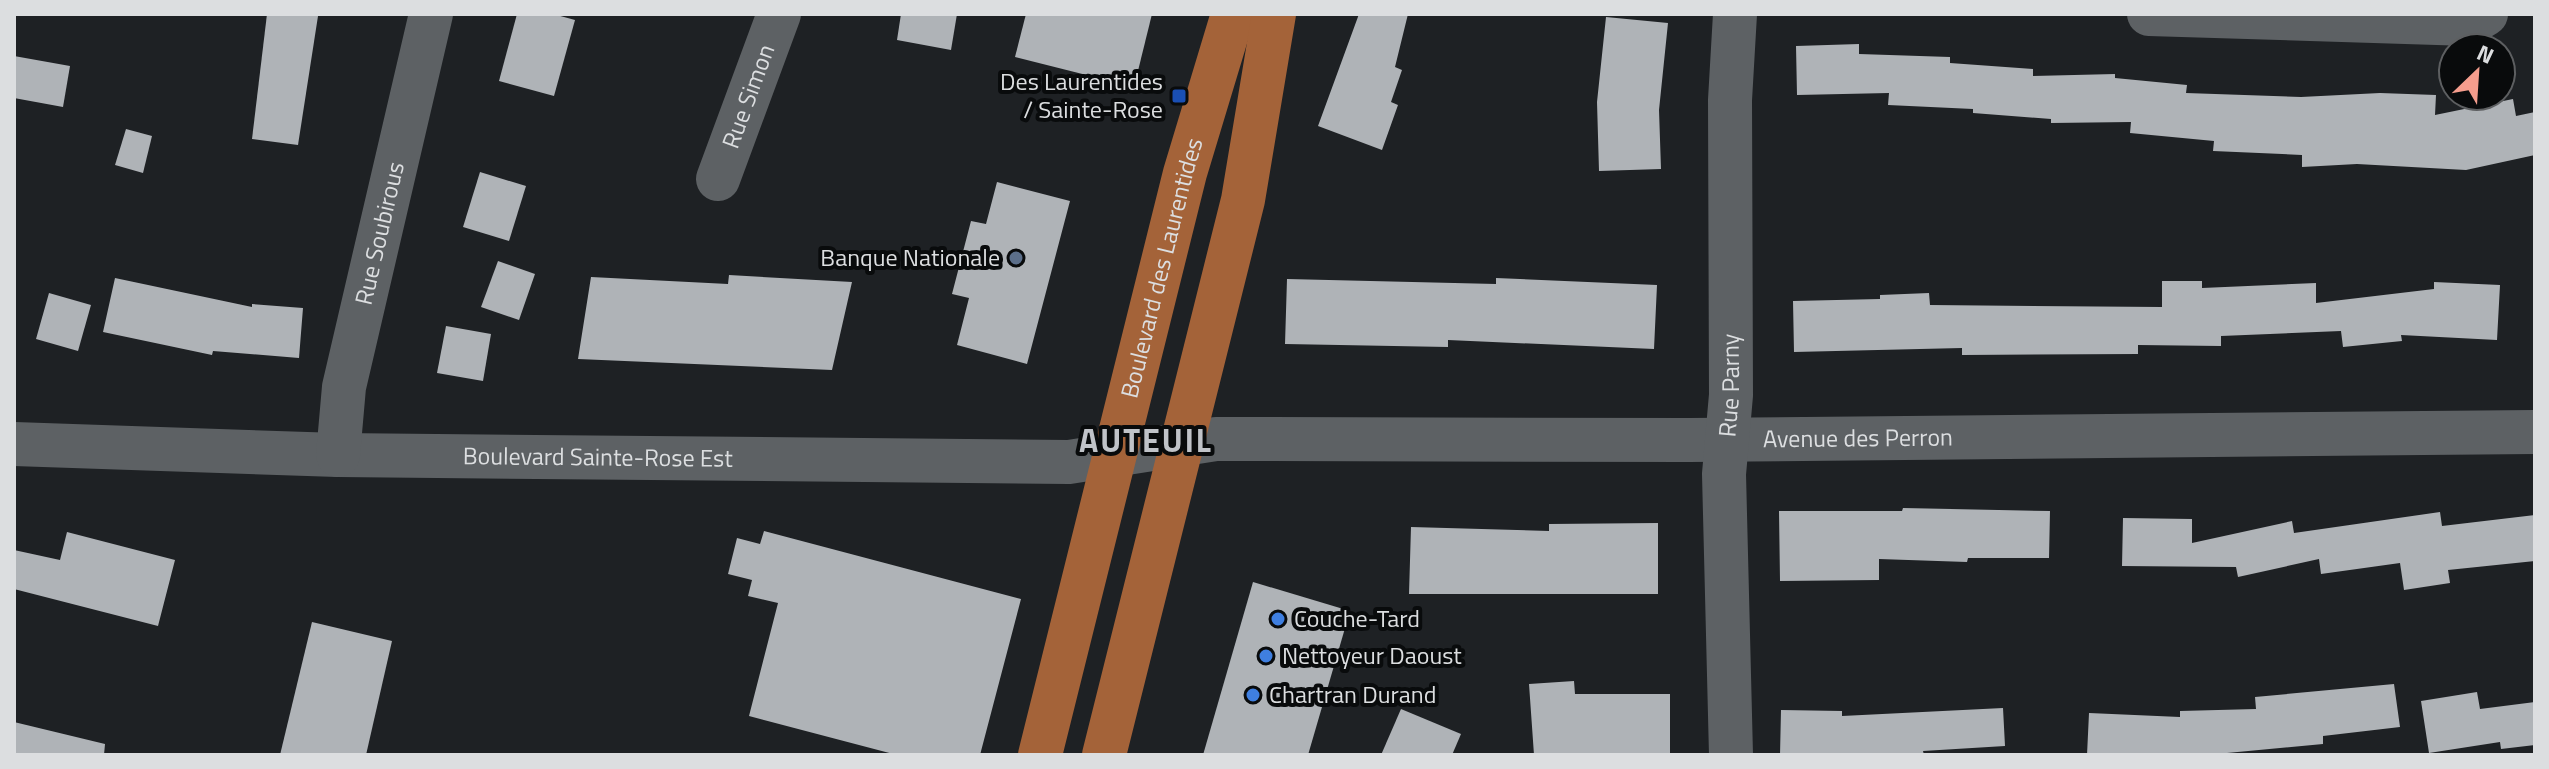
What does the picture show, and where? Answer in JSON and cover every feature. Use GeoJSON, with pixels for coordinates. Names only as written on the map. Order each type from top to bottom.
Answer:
{"type":"FeatureCollection","features":[{"type":"Feature","properties":{"kind":"main road","name":"Boulevard des Laurentides"},"geometry":{"type":"LineString","coordinates":[[1040,755],[1185,173],[1233,14]]}},
{"type":"Feature","properties":{"kind":"main road"},"geometry":{"type":"LineString","coordinates":[[1104,755],[1243,200],[1274,14]]}},
{"type":"Feature","properties":{"kind":"street","name":"Rue Soubirous"},"geometry":{"type":"LineString","coordinates":[[338,455],[344,387],[431,14]]}},
{"type":"Feature","properties":{"kind":"street","name":"Rue Simon"},"geometry":{"type":"LineString","coordinates":[[718,179],[779,14]]}},
{"type":"Feature","properties":{"kind":"street","name":"Rue Parny"},"geometry":{"type":"LineString","coordinates":[[1731,755],[1724,474],[1731,395],[1730,100],[1735,14]]}},
{"type":"Feature","properties":{"kind":"street"},"geometry":{"type":"LineString","coordinates":[[2149,14],[2469,24],[2486,14]]}},
{"type":"Feature","properties":{"kind":"street","name":"Avenue des Perron"},"geometry":{"type":"LineString","coordinates":[[1180,445],[1216,439],[1727,439],[2535,432]]}},
{"type":"Feature","properties":{"kind":"street","name":"Boulevard Sainte-Rose Est"},"geometry":{"type":"LineString","coordinates":[[14,444],[338,455],[1044,462],[1180,445]]}},
{"type":"Feature","properties":{"kind":"building"},"geometry":{"type":"Polygon","coordinates":[[[267,14],[318,16],[298,145],[252,139],[267,14]]]}},
{"type":"Feature","properties":{"kind":"building"},"geometry":{"type":"Polygon","coordinates":[[[517,14],[553,14],[575,20],[554,96],[499,81],[517,14]]]}},
{"type":"Feature","properties":{"kind":"building"},"geometry":{"type":"Polygon","coordinates":[[[901,14],[957,14],[951,50],[897,40],[901,14]]]}},
{"type":"Feature","properties":{"kind":"building"},"geometry":{"type":"Polygon","coordinates":[[[1026,14],[1152,14],[1134,87],[1015,57],[1026,14]]]}},
{"type":"Feature","properties":{"kind":"building"},"geometry":{"type":"Polygon","coordinates":[[[1359,14],[1408,14],[1395,67],[1402,70],[1391,102],[1398,105],[1382,150],[1318,126],[1359,14]]]}},
{"type":"Feature","properties":{"kind":"building"},"geometry":{"type":"Polygon","coordinates":[[[1606,17],[1668,23],[1659,110],[1661,169],[1599,171],[1597,102],[1606,17]]]}},
{"type":"Feature","properties":{"kind":"building"},"geometry":{"type":"Polygon","coordinates":[[[1859,44],[1859,54],[1950,57],[1950,63],[2033,69],[2033,76],[2115,74],[2115,78],[2187,85],[2186,93],[2301,97],[2380,93],[2436,95],[2435,115],[2450,112],[2515,112],[2516,116],[2535,112],[2535,155],[2466,170],[2357,164],[2302,167],[2302,155],[2213,151],[2214,141],[2130,133],[2131,122],[2051,123],[2051,119],[1973,113],[1973,109],[1888,105],[1889,93],[1797,95],[1796,46],[1859,44]]]}},
{"type":"Feature","properties":{"kind":"building"},"geometry":{"type":"Polygon","coordinates":[[[14,56],[70,66],[63,107],[14,98],[14,56]]]}},
{"type":"Feature","properties":{"kind":"building"},"geometry":{"type":"Polygon","coordinates":[[[126,129],[152,136],[143,173],[115,165],[126,129]]]}},
{"type":"Feature","properties":{"kind":"building"},"geometry":{"type":"Polygon","coordinates":[[[480,172],[526,186],[509,241],[463,227],[480,172]]]}},
{"type":"Feature","properties":{"kind":"building"},"geometry":{"type":"Polygon","coordinates":[[[997,182],[1070,201],[1027,364],[957,345],[969,298],[952,294],[971,221],[986,224],[997,182]]]}},
{"type":"Feature","properties":{"kind":"building"},"geometry":{"type":"Polygon","coordinates":[[[498,261],[535,274],[519,320],[481,307],[498,261]]]}},
{"type":"Feature","properties":{"kind":"building"},"geometry":{"type":"Polygon","coordinates":[[[729,275],[852,282],[832,370],[578,359],[591,277],[728,284],[729,275]]]}},
{"type":"Feature","properties":{"kind":"building"},"geometry":{"type":"Polygon","coordinates":[[[115,278],[252,307],[252,304],[303,308],[299,358],[213,351],[212,355],[103,332],[115,278]]]}},
{"type":"Feature","properties":{"kind":"building"},"geometry":{"type":"Polygon","coordinates":[[[1496,278],[1657,285],[1654,349],[1448,340],[1448,347],[1285,344],[1287,279],[1496,284],[1496,278]]]}},
{"type":"Feature","properties":{"kind":"building"},"geometry":{"type":"Polygon","coordinates":[[[2162,281],[2202,281],[2202,288],[2316,283],[2316,303],[2434,289],[2434,282],[2500,285],[2497,340],[2401,335],[2402,341],[2343,347],[2341,331],[2221,336],[2221,346],[2138,345],[2138,354],[1962,355],[1962,348],[1794,352],[1793,301],[1880,299],[1880,295],[1929,293],[1930,305],[2162,307],[2162,281]]]}},
{"type":"Feature","properties":{"kind":"building"},"geometry":{"type":"Polygon","coordinates":[[[49,293],[91,305],[78,351],[36,339],[49,293]]]}},
{"type":"Feature","properties":{"kind":"building"},"geometry":{"type":"Polygon","coordinates":[[[446,326],[491,334],[483,381],[437,373],[446,326]]]}},
{"type":"Feature","properties":{"kind":"building"},"geometry":{"type":"Polygon","coordinates":[[[1903,508],[2050,511],[2049,558],[1968,558],[1967,562],[1879,559],[1879,580],[1780,581],[1779,511],[1902,511],[1903,508]]]}},
{"type":"Feature","properties":{"kind":"building"},"geometry":{"type":"Polygon","coordinates":[[[2440,512],[2442,526],[2535,515],[2535,561],[2448,570],[2450,583],[2404,590],[2400,563],[2321,574],[2319,559],[2238,577],[2236,567],[2122,566],[2123,518],[2192,519],[2192,543],[2292,521],[2294,533],[2440,512]]]}},
{"type":"Feature","properties":{"kind":"building"},"geometry":{"type":"Polygon","coordinates":[[[1658,523],[1658,594],[1409,594],[1411,527],[1549,531],[1549,524],[1658,523]]]}},
{"type":"Feature","properties":{"kind":"building"},"geometry":{"type":"Polygon","coordinates":[[[764,531],[1021,599],[980,755],[897,755],[749,716],[778,603],[748,596],[752,580],[728,574],[737,538],[760,544],[764,531]]]}},
{"type":"Feature","properties":{"kind":"building"},"geometry":{"type":"Polygon","coordinates":[[[67,532],[175,560],[158,626],[14,589],[14,550],[60,560],[67,532]]]}},
{"type":"Feature","properties":{"kind":"building"},"geometry":{"type":"Polygon","coordinates":[[[1253,582],[1350,611],[1308,755],[1203,755],[1253,582]]]}},
{"type":"Feature","properties":{"kind":"building"},"geometry":{"type":"Polygon","coordinates":[[[312,622],[392,641],[366,755],[280,755],[312,622]]]}},
{"type":"Feature","properties":{"kind":"building"},"geometry":{"type":"Polygon","coordinates":[[[1574,681],[1575,694],[1670,694],[1670,755],[1534,755],[1529,684],[1574,681]]]}},
{"type":"Feature","properties":{"kind":"building"},"geometry":{"type":"Polygon","coordinates":[[[2394,684],[2400,727],[2323,736],[2323,744],[2227,753],[2087,755],[2089,713],[2180,717],[2180,711],[2256,709],[2255,697],[2394,684]]]}},
{"type":"Feature","properties":{"kind":"building"},"geometry":{"type":"Polygon","coordinates":[[[2477,692],[2480,709],[2535,702],[2535,745],[2501,749],[2500,742],[2429,753],[2421,701],[2477,692]]]}},
{"type":"Feature","properties":{"kind":"building"},"geometry":{"type":"Polygon","coordinates":[[[2003,708],[2005,746],[1923,751],[1924,755],[1780,755],[1781,710],[1842,711],[1842,716],[2003,708]]]}},
{"type":"Feature","properties":{"kind":"building"},"geometry":{"type":"Polygon","coordinates":[[[1401,709],[1461,734],[1452,755],[1381,755],[1401,709]]]}},
{"type":"Feature","properties":{"kind":"building"},"geometry":{"type":"Polygon","coordinates":[[[14,722],[105,744],[104,755],[14,755],[14,722]]]}},
{"type":"Feature","properties":{"kind":"place","name":"Des Laurentides / Sainte-Rose"},"geometry":{"type":"Point","coordinates":[1179,96]}},
{"type":"Feature","properties":{"kind":"place","name":"Banque Nationale"},"geometry":{"type":"Point","coordinates":[1016,258]}},
{"type":"Feature","properties":{"kind":"place","name":"Couche-Tard"},"geometry":{"type":"Point","coordinates":[1278,619]}},
{"type":"Feature","properties":{"kind":"place","name":"Nettoyeur Daoust"},"geometry":{"type":"Point","coordinates":[1266,656]}},
{"type":"Feature","properties":{"kind":"place","name":"Chartran Durand"},"geometry":{"type":"Point","coordinates":[1253,695]}},
{"type":"Feature","properties":{"kind":"district","name":"AUTEUIL"},"geometry":{"type":"Point","coordinates":[1146,441]}}]}
